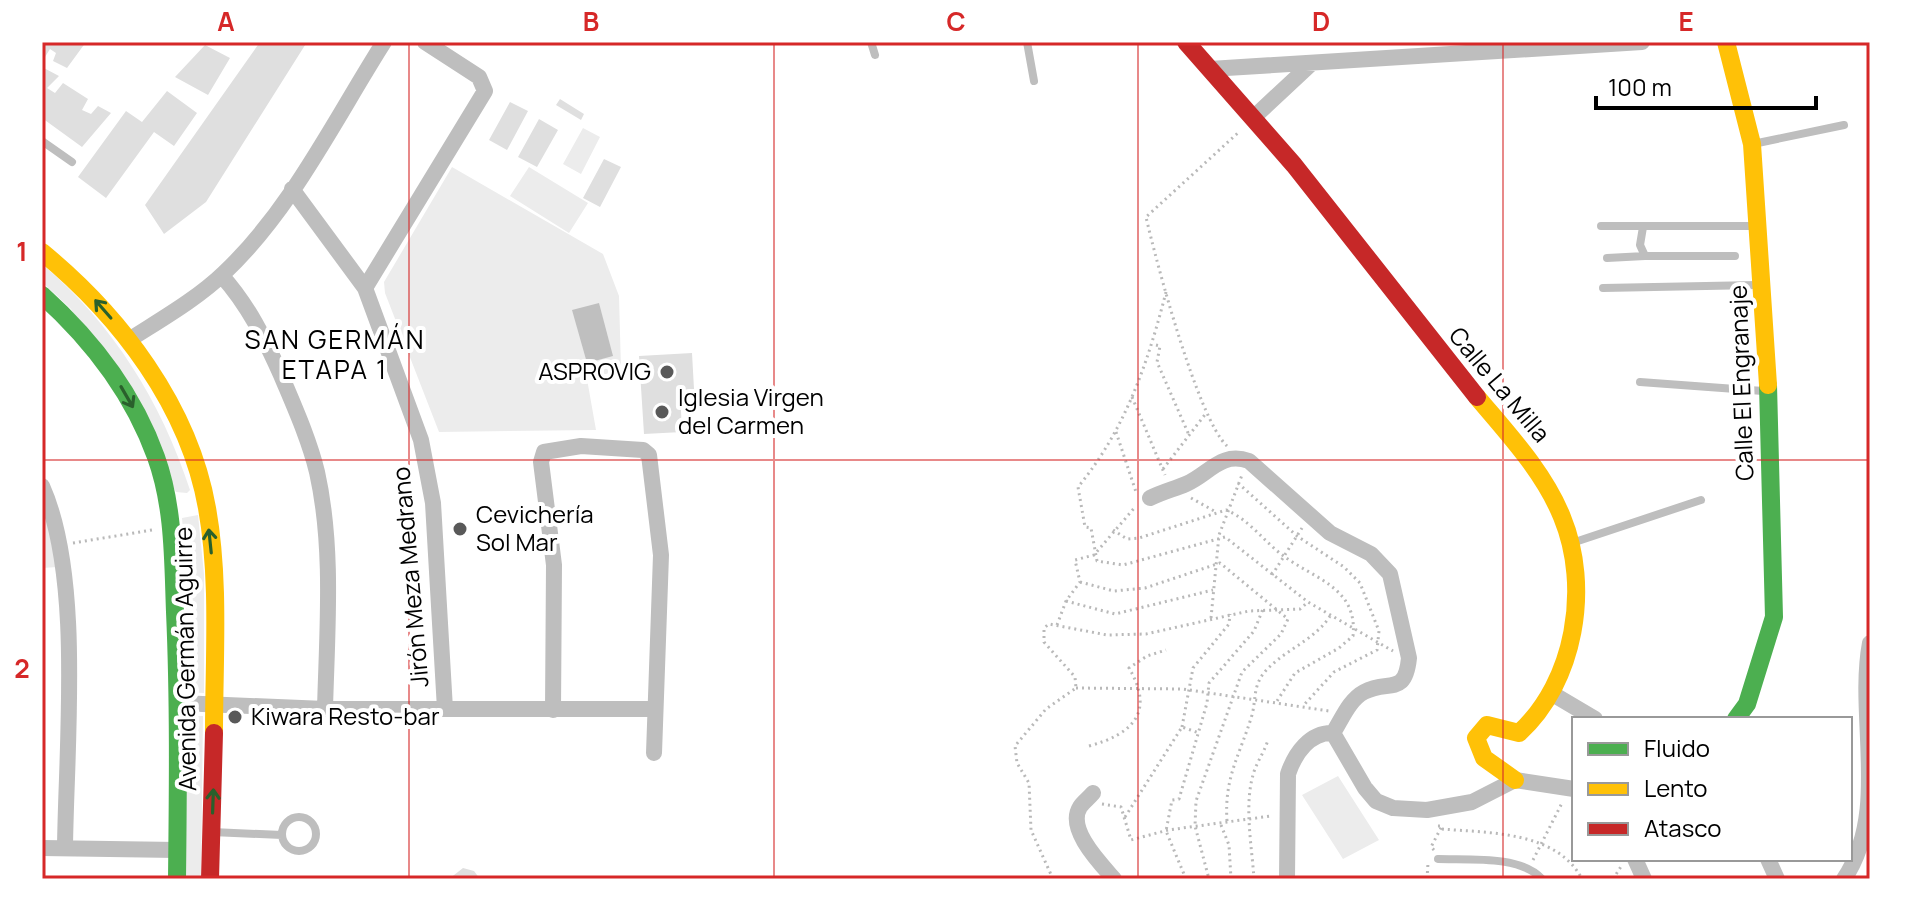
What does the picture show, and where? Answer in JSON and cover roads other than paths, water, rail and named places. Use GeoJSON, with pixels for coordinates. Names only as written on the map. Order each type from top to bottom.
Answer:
{"type":"FeatureCollection","features":[{"type":"Feature","properties":{"kind":"street"},"geometry":{"type":"LineString","coordinates":[[129,340],[222,276],[247,249],[292,189],[384,42]]}},
{"type":"Feature","properties":{"kind":"street"},"geometry":{"type":"LineString","coordinates":[[365,288],[485,91],[485,84],[425,42]]}},
{"type":"Feature","properties":{"kind":"street","name":"Calle La Milla"},"geometry":{"type":"LineString","coordinates":[[1186,42],[1292,163],[1449,364],[1528,455],[1563,517],[1572,543],[1576,587],[1574,623],[1566,661],[1530,726],[1519,733],[1487,725],[1476,738],[1484,758],[1515,780]]}},
{"type":"Feature","properties":{"kind":"street"},"geometry":{"type":"LineString","coordinates":[[1210,69],[1642,42]]}},
{"type":"Feature","properties":{"kind":"street","name":"Calle El Engranaje"},"geometry":{"type":"LineString","coordinates":[[1726,42],[1752,144],[1768,392],[1774,617],[1747,704],[1737,717]]}},
{"type":"Feature","properties":{"kind":"street"},"geometry":{"type":"LineString","coordinates":[[1253,118],[1312,63]]}},
{"type":"Feature","properties":{"kind":"street","name":"Jirón Meza Medrano"},"geometry":{"type":"LineString","coordinates":[[292,189],[365,288],[430,471],[445,709]]}},
{"type":"Feature","properties":{"kind":"street","name":"Avenida Germán Aguirre"},"geometry":{"type":"LineString","coordinates":[[42,252],[97,301],[129,340],[185,442],[205,499],[212,558],[215,706],[210,879]]}},
{"type":"Feature","properties":{"kind":"street"},"geometry":{"type":"LineString","coordinates":[[222,276],[238,293],[272,354],[316,471],[324,522],[325,709]]}},
{"type":"Feature","properties":{"kind":"street","name":"Avenida Germán Aguirre"},"geometry":{"type":"LineString","coordinates":[[42,295],[95,348],[126,394],[165,485],[172,527],[179,703],[177,879]]}},
{"type":"Feature","properties":{"kind":"street"},"geometry":{"type":"LineString","coordinates":[[553,710],[554,565],[541,462],[544,452],[581,446],[643,450],[649,455],[661,555],[654,753]]}},
{"type":"Feature","properties":{"kind":"street"},"geometry":{"type":"LineString","coordinates":[[1150,498],[1188,483],[1228,459],[1245,460],[1330,533],[1371,554],[1390,574],[1409,658],[1403,682],[1363,693],[1333,733]]}},
{"type":"Feature","properties":{"kind":"street"},"geometry":{"type":"LineString","coordinates":[[42,486],[61,545],[67,655],[65,848]]}},
{"type":"Feature","properties":{"kind":"street"},"geometry":{"type":"LineString","coordinates":[[168,507],[205,499]]}},
{"type":"Feature","properties":{"kind":"street"},"geometry":{"type":"LineString","coordinates":[[1852,858],[1863,830],[1868,789],[1865,682],[1870,643]]}},
{"type":"Feature","properties":{"kind":"street"},"geometry":{"type":"LineString","coordinates":[[1551,693],[1592,717]]}},
{"type":"Feature","properties":{"kind":"street"},"geometry":{"type":"LineString","coordinates":[[179,703],[325,709],[654,709]]}},
{"type":"Feature","properties":{"kind":"street"},"geometry":{"type":"LineString","coordinates":[[1287,879],[1288,774],[1292,762],[1310,740],[1322,733],[1333,733]]}},
{"type":"Feature","properties":{"kind":"street"},"geometry":{"type":"LineString","coordinates":[[1333,733],[1365,788],[1376,801],[1393,808],[1427,810],[1472,802],[1515,780],[1572,788]]}},
{"type":"Feature","properties":{"kind":"street"},"geometry":{"type":"LineString","coordinates":[[1093,793],[1079,808],[1076,818],[1084,838],[1114,879]]}},
{"type":"Feature","properties":{"kind":"street"},"geometry":{"type":"LineString","coordinates":[[42,848],[177,850]]}},
{"type":"Feature","properties":{"kind":"lane"},"geometry":{"type":"LineString","coordinates":[[871,42],[875,55]]}},
{"type":"Feature","properties":{"kind":"lane"},"geometry":{"type":"LineString","coordinates":[[1027,42],[1034,81]]}},
{"type":"Feature","properties":{"kind":"lane"},"geometry":{"type":"LineString","coordinates":[[1752,144],[1844,125]]}},
{"type":"Feature","properties":{"kind":"lane"},"geometry":{"type":"LineString","coordinates":[[44,146],[72,162]]}},
{"type":"Feature","properties":{"kind":"lane"},"geometry":{"type":"LineString","coordinates":[[1601,226],[1758,226]]}},
{"type":"Feature","properties":{"kind":"lane"},"geometry":{"type":"LineString","coordinates":[[1643,227],[1640,245],[1645,256]]}},
{"type":"Feature","properties":{"kind":"lane"},"geometry":{"type":"LineString","coordinates":[[1607,258],[1735,256]]}},
{"type":"Feature","properties":{"kind":"lane"},"geometry":{"type":"LineString","coordinates":[[1603,288],[1762,286]]}},
{"type":"Feature","properties":{"kind":"lane"},"geometry":{"type":"LineString","coordinates":[[1640,382],[1768,392]]}},
{"type":"Feature","properties":{"kind":"lane"},"geometry":{"type":"LineString","coordinates":[[1572,543],[1626,522],[1660,515],[1701,500]]}},
{"type":"Feature","properties":{"kind":"lane"},"geometry":{"type":"LineString","coordinates":[[300,817],[314,826],[316,837],[311,847],[301,852],[290,849],[282,835],[289,820],[300,817]]}},
{"type":"Feature","properties":{"kind":"lane"},"geometry":{"type":"LineString","coordinates":[[212,832],[282,835]]}},
{"type":"Feature","properties":{"kind":"lane"},"geometry":{"type":"LineString","coordinates":[[1438,859],[1531,868],[1542,879]]}},
{"type":"Feature","properties":{"kind":"place","name":"ASPROVIG"},"geometry":{"type":"Point","coordinates":[667,372]}},
{"type":"Feature","properties":{"kind":"place","name":"Iglesia Virgen del Carmen"},"geometry":{"type":"Point","coordinates":[662,412]}},
{"type":"Feature","properties":{"kind":"place","name":"Cevichería Sol Mar"},"geometry":{"type":"Point","coordinates":[460,529]}},
{"type":"Feature","properties":{"kind":"place","name":"Kiwara Resto-bar"},"geometry":{"type":"Point","coordinates":[235,717]}},
{"type":"Feature","properties":{"kind":"district","name":"SAN GERMÁN ETAPA 1"},"geometry":{"type":"Point","coordinates":[335,355]}}]}
